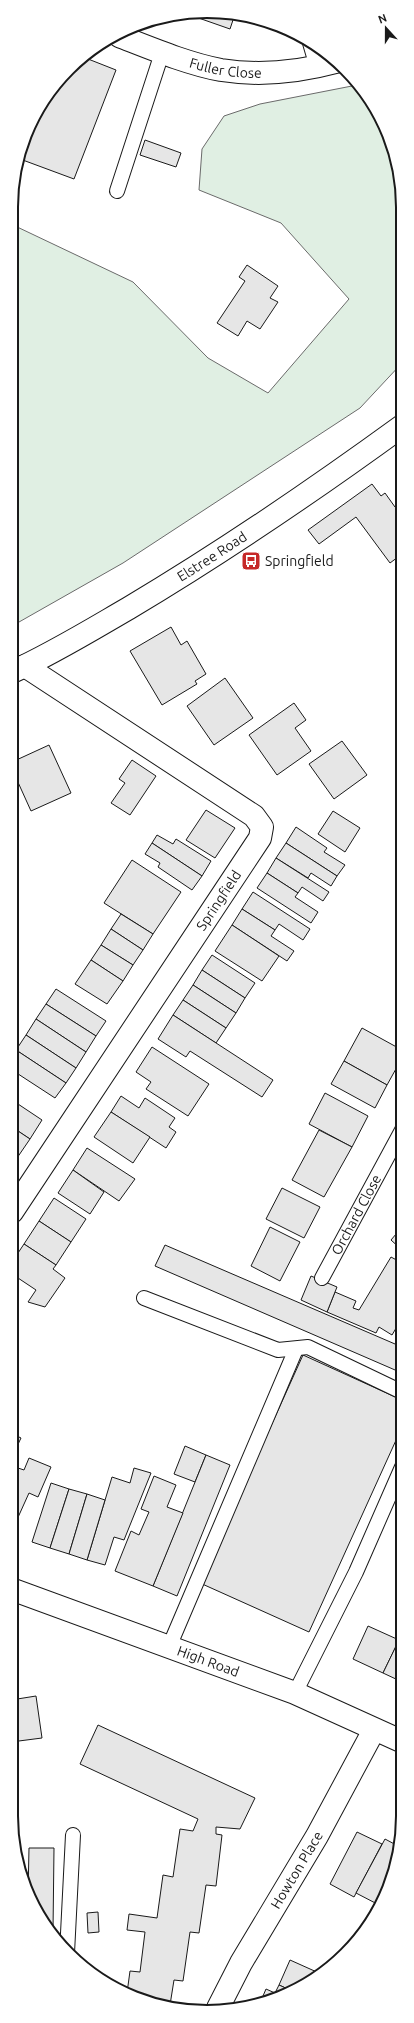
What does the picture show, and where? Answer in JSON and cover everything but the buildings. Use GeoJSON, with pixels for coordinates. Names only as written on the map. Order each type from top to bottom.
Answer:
{"type":"FeatureCollection","features":[{"type":"Feature","properties":{"kind":"street","name":"Fuller Close"},"geometry":{"type":"LineString","coordinates":[[122,37],[162,53],[220,70],[270,73],[326,64]]}},
{"type":"Feature","properties":{"kind":"street","name":"Elstree Road"},"geometry":{"type":"LineString","coordinates":[[19,669],[194,570],[347,466],[396,430]]}},
{"type":"Feature","properties":{"kind":"street","name":"Springfield"},"geometry":{"type":"LineString","coordinates":[[18,1203],[260,838],[262,827],[254,816],[19,669]]}},
{"type":"Feature","properties":{"kind":"street","name":"High Road"},"geometry":{"type":"LineString","coordinates":[[18,1592],[295,1693],[396,1739]]}},
{"type":"Feature","properties":{"kind":"street","name":"Howton Place"},"geometry":{"type":"LineString","coordinates":[[220,2005],[241,1963],[317,1836],[374,1730]]}},
{"type":"Feature","properties":{"kind":"lane"},"geometry":{"type":"LineString","coordinates":[[117,191],[162,53]]}},
{"type":"Feature","properties":{"kind":"lane"},"geometry":{"type":"LineString","coordinates":[[319,55],[326,64]]}},
{"type":"Feature","properties":{"kind":"lane","name":"Orchard Close"},"geometry":{"type":"LineString","coordinates":[[322,1278],[396,1141]]}},
{"type":"Feature","properties":{"kind":"lane"},"geometry":{"type":"LineString","coordinates":[[144,1298],[278,1350],[308,1347],[396,1389]]}},
{"type":"Feature","properties":{"kind":"lane"},"geometry":{"type":"LineString","coordinates":[[169,1647],[296,1349]]}},
{"type":"Feature","properties":{"kind":"lane"},"geometry":{"type":"LineString","coordinates":[[295,1693],[356,1572],[396,1481]]}},
{"type":"Feature","properties":{"kind":"lane"},"geometry":{"type":"LineString","coordinates":[[67,1944],[73,1835]]}},
{"type":"Feature","properties":{"kind":"green space"},"geometry":{"type":"Polygon","coordinates":[[[352,86],[377,123],[390,158],[396,195],[396,369],[360,408],[123,563],[18,623],[18,227],[133,282],[208,358],[268,393],[349,299],[281,223],[199,190],[202,149],[224,116],[260,104],[352,86]]]}},
{"type":"Feature","properties":{"kind":"place","name":"Springfield"},"geometry":{"type":"Point","coordinates":[251,561]}}]}
